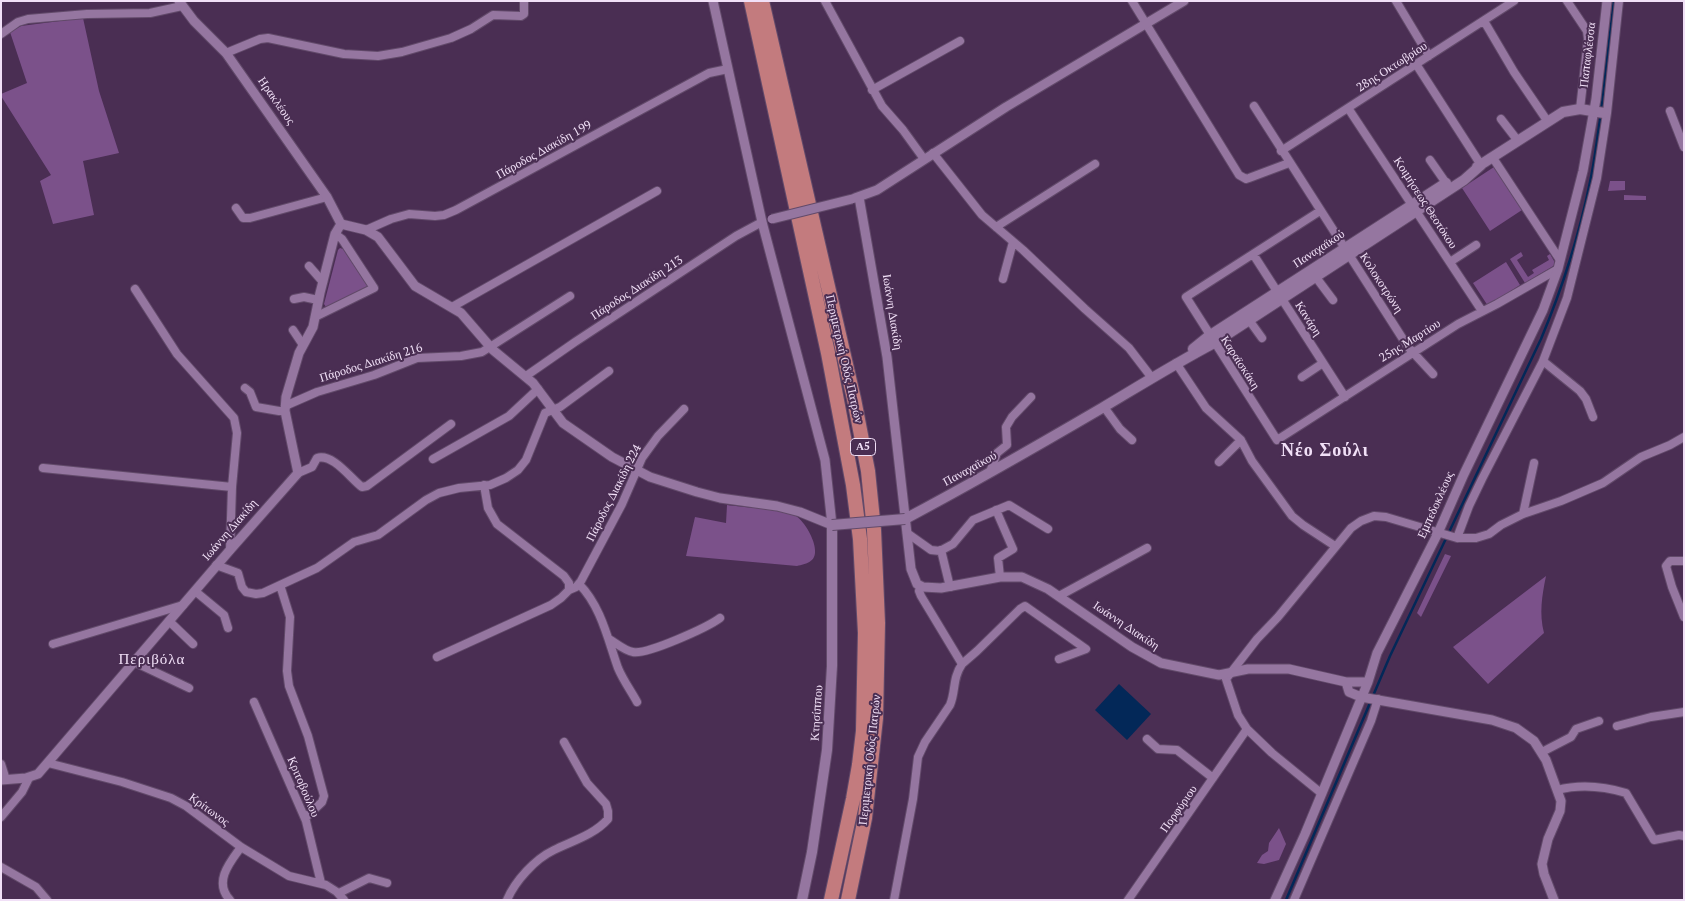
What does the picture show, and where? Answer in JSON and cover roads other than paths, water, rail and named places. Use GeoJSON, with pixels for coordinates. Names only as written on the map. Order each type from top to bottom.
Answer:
{"type":"FeatureCollection","features":[{"type":"Feature","properties":{"kind":"highway","name":"Περιμετρική Οδός Πατρών"},"geometry":{"type":"LineString","coordinates":[[751,1],[828,353],[853,485],[860,539],[865,632],[863,731],[854,790],[831,900]]}},
{"type":"Feature","properties":{"kind":"highway","name":"Περιμετρική Οδός Πατρών"},"geometry":{"type":"LineString","coordinates":[[762,1],[856,408],[868,471],[873,523],[878,596],[876,718],[865,818],[848,900]]}},
{"type":"Feature","properties":{"kind":"main road"},"geometry":{"type":"LineString","coordinates":[[1580,109],[1599,113]]}},
{"type":"Feature","properties":{"kind":"main road","name":"Παναχαϊκού"},"geometry":{"type":"LineString","coordinates":[[1414,208],[1446,183],[1493,158],[1563,112],[1580,109]]}},
{"type":"Feature","properties":{"kind":"main road","name":"Παναχαϊκού"},"geometry":{"type":"LineString","coordinates":[[905,519],[1152,378],[1414,208],[1464,180],[1482,164]]}},
{"type":"Feature","properties":{"kind":"main road","name":"Παναχαϊκού"},"geometry":{"type":"LineString","coordinates":[[1212,339],[1249,320],[1279,295],[1315,276],[1347,251]]}},
{"type":"Feature","properties":{"kind":"main road"},"geometry":{"type":"LineString","coordinates":[[832,525],[905,519]]}},
{"type":"Feature","properties":{"kind":"main road","name":"Κτησίππου"},"geometry":{"type":"LineString","coordinates":[[802,900],[812,852],[827,750],[832,666],[832,525]]}},
{"type":"Feature","properties":{"kind":"street"},"geometry":{"type":"LineString","coordinates":[[226,53],[260,39],[268,38],[351,55],[378,56],[396,54],[440,42],[476,26],[492,15],[521,16],[524,12],[524,1]]}},
{"type":"Feature","properties":{"kind":"street"},"geometry":{"type":"LineString","coordinates":[[451,424],[367,486],[362,487],[342,467],[324,457],[318,458],[312,468],[298,473],[285,408],[292,374],[303,345],[311,331],[335,234],[341,224],[366,230],[381,240],[415,286],[464,316],[502,358],[526,376],[561,421],[571,430],[636,471],[704,494],[734,501],[777,506],[800,512],[832,525],[825,460],[762,222],[712,1]]}},
{"type":"Feature","properties":{"kind":"street"},"geometry":{"type":"LineString","coordinates":[[825,1],[882,106],[903,130],[924,159]]}},
{"type":"Feature","properties":{"kind":"street"},"geometry":{"type":"LineString","coordinates":[[1132,1],[1239,176],[1246,179],[1250,178],[1289,163]]}},
{"type":"Feature","properties":{"kind":"street"},"geometry":{"type":"LineString","coordinates":[[762,222],[856,198],[877,190],[1006,107],[1184,1]]}},
{"type":"Feature","properties":{"kind":"street"},"geometry":{"type":"LineString","coordinates":[[1396,1],[1429,56]]}},
{"type":"Feature","properties":{"kind":"street","name":"28ης Οκτωβρίου"},"geometry":{"type":"LineString","coordinates":[[1281,151],[1514,1]]}},
{"type":"Feature","properties":{"kind":"street"},"geometry":{"type":"LineString","coordinates":[[1567,1],[1587,31],[1588,39],[1580,109]]}},
{"type":"Feature","properties":{"kind":"street","name":"Παπαφλέσσα"},"geometry":{"type":"LineString","coordinates":[[1599,113],[1607,1]]}},
{"type":"Feature","properties":{"kind":"street"},"geometry":{"type":"LineString","coordinates":[[1454,537],[1543,361],[1567,298],[1598,178],[1608,113],[1619,1]]}},
{"type":"Feature","properties":{"kind":"street"},"geometry":{"type":"LineString","coordinates":[[1,34],[18,22],[28,19],[87,14],[150,13],[181,4]]}},
{"type":"Feature","properties":{"kind":"street","name":"Ηρακλέους"},"geometry":{"type":"LineString","coordinates":[[181,4],[226,53],[327,197],[341,224]]}},
{"type":"Feature","properties":{"kind":"street"},"geometry":{"type":"LineString","coordinates":[[1484,20],[1505,58],[1548,122]]}},
{"type":"Feature","properties":{"kind":"street"},"geometry":{"type":"LineString","coordinates":[[872,90],[960,41]]}},
{"type":"Feature","properties":{"kind":"street"},"geometry":{"type":"LineString","coordinates":[[1416,64],[1482,164]]}},
{"type":"Feature","properties":{"kind":"street","name":"Πάροδος Διακίδη 199"},"geometry":{"type":"LineString","coordinates":[[366,230],[391,219],[409,214],[435,216],[444,215],[456,210],[709,73],[728,69]]}},
{"type":"Feature","properties":{"kind":"street","name":"Κολοκοτρώνη"},"geometry":{"type":"LineString","coordinates":[[1254,106],[1281,151],[1412,352],[1433,374]]}},
{"type":"Feature","properties":{"kind":"street","name":"Κοιμήσεως Θεοτόκου"},"geometry":{"type":"LineString","coordinates":[[1348,108],[1482,311]]}},
{"type":"Feature","properties":{"kind":"street"},"geometry":{"type":"LineString","coordinates":[[1670,111],[1684,147]]}},
{"type":"Feature","properties":{"kind":"street","name":"Εμπεδοκλέους"},"geometry":{"type":"LineString","coordinates":[[1276,900],[1387,633],[1438,533],[1464,474],[1543,310],[1559,264],[1599,113]]}},
{"type":"Feature","properties":{"kind":"street"},"geometry":{"type":"LineString","coordinates":[[1501,119],[1518,141]]}},
{"type":"Feature","properties":{"kind":"street"},"geometry":{"type":"LineString","coordinates":[[933,153],[982,215],[1023,250],[1085,310],[1130,348],[1152,378]]}},
{"type":"Feature","properties":{"kind":"street"},"geometry":{"type":"LineString","coordinates":[[1493,158],[1559,264]]}},
{"type":"Feature","properties":{"kind":"street"},"geometry":{"type":"LineString","coordinates":[[1430,160],[1446,183]]}},
{"type":"Feature","properties":{"kind":"street"},"geometry":{"type":"LineString","coordinates":[[996,227],[1095,164]]}},
{"type":"Feature","properties":{"kind":"street"},"geometry":{"type":"LineString","coordinates":[[452,307],[657,191]]}},
{"type":"Feature","properties":{"kind":"street"},"geometry":{"type":"LineString","coordinates":[[236,208],[243,218],[250,218],[327,197]]}},
{"type":"Feature","properties":{"kind":"street","name":"Ιωάννη Διακίδη"},"geometry":{"type":"LineString","coordinates":[[856,198],[886,350],[911,569],[916,583],[920,586],[934,588],[950,587],[1000,577],[1028,579],[1059,596],[1132,647],[1165,664],[1223,675],[1232,671],[1248,669],[1289,669],[1346,682],[1368,682]]}},
{"type":"Feature","properties":{"kind":"street"},"geometry":{"type":"LineString","coordinates":[[1253,254],[1320,211]]}},
{"type":"Feature","properties":{"kind":"street","name":"Πάροδος Διακίδη 213"},"geometry":{"type":"LineString","coordinates":[[526,376],[586,334],[736,236],[762,222]]}},
{"type":"Feature","properties":{"kind":"street"},"geometry":{"type":"LineString","coordinates":[[315,317],[374,288],[342,240],[335,234]]}},
{"type":"Feature","properties":{"kind":"street"},"geometry":{"type":"LineString","coordinates":[[1003,279],[1013,242]]}},
{"type":"Feature","properties":{"kind":"street"},"geometry":{"type":"LineString","coordinates":[[1450,262],[1476,245]]}},
{"type":"Feature","properties":{"kind":"street","name":"Κανάρη"},"geometry":{"type":"LineString","coordinates":[[1253,254],[1345,397]]}},
{"type":"Feature","properties":{"kind":"street","name":"Καραϊσκάκη"},"geometry":{"type":"LineString","coordinates":[[1253,254],[1186,297],[1277,440]]}},
{"type":"Feature","properties":{"kind":"street","name":"25ης Μαρτίου"},"geometry":{"type":"LineString","coordinates":[[1277,440],[1412,352],[1559,264]]}},
{"type":"Feature","properties":{"kind":"street"},"geometry":{"type":"LineString","coordinates":[[309,266],[322,282]]}},
{"type":"Feature","properties":{"kind":"street"},"geometry":{"type":"LineString","coordinates":[[1315,276],[1332,300]]}},
{"type":"Feature","properties":{"kind":"street"},"geometry":{"type":"LineString","coordinates":[[135,289],[177,354],[234,418],[237,433],[232,486],[230,550]]}},
{"type":"Feature","properties":{"kind":"street","name":"Πάροδος Διακίδη 216"},"geometry":{"type":"LineString","coordinates":[[285,408],[317,392],[374,375],[417,358],[467,356],[482,352],[570,296]]}},
{"type":"Feature","properties":{"kind":"street"},"geometry":{"type":"LineString","coordinates":[[294,300],[304,297],[318,300]]}},
{"type":"Feature","properties":{"kind":"street"},"geometry":{"type":"LineString","coordinates":[[1249,320],[1262,338]]}},
{"type":"Feature","properties":{"kind":"street"},"geometry":{"type":"LineString","coordinates":[[293,330],[303,345]]}},
{"type":"Feature","properties":{"kind":"street"},"geometry":{"type":"LineString","coordinates":[[1543,361],[1580,390],[1593,416]]}},
{"type":"Feature","properties":{"kind":"street"},"geometry":{"type":"LineString","coordinates":[[1176,363],[1206,408],[1240,440],[1252,461],[1292,516],[1336,546]]}},
{"type":"Feature","properties":{"kind":"street"},"geometry":{"type":"LineString","coordinates":[[1302,378],[1323,363]]}},
{"type":"Feature","properties":{"kind":"street"},"geometry":{"type":"LineString","coordinates":[[216,566],[238,574],[242,587],[246,592],[263,593],[322,565],[354,542],[378,535],[435,495],[459,488],[484,486],[502,481],[522,465],[530,452],[544,414],[560,407],[609,371]]}},
{"type":"Feature","properties":{"kind":"street"},"geometry":{"type":"LineString","coordinates":[[245,388],[249,390],[256,406],[279,412],[285,408]]}},
{"type":"Feature","properties":{"kind":"street"},"geometry":{"type":"LineString","coordinates":[[433,459],[510,416],[538,389]]}},
{"type":"Feature","properties":{"kind":"street"},"geometry":{"type":"LineString","coordinates":[[990,472],[996,453],[1007,445],[1006,427],[1012,417],[1030,397]]}},
{"type":"Feature","properties":{"kind":"street"},"geometry":{"type":"LineString","coordinates":[[1104,407],[1120,429],[1132,440]]}},
{"type":"Feature","properties":{"kind":"street","name":"Πάροδος Διακίδη 224"},"geometry":{"type":"LineString","coordinates":[[579,584],[622,504],[636,471],[650,446],[684,409]]}},
{"type":"Feature","properties":{"kind":"street"},"geometry":{"type":"LineString","coordinates":[[1321,793],[1247,730],[1238,715],[1226,681],[1227,676],[1351,528],[1361,521],[1374,516],[1398,520],[1454,537],[1476,538],[1489,534],[1501,525],[1523,514],[1562,501],[1603,483],[1641,457],[1684,437]]}},
{"type":"Feature","properties":{"kind":"street"},"geometry":{"type":"LineString","coordinates":[[1220,462],[1240,440]]}},
{"type":"Feature","properties":{"kind":"street"},"geometry":{"type":"LineString","coordinates":[[1523,514],[1534,464]]}},
{"type":"Feature","properties":{"kind":"street"},"geometry":{"type":"LineString","coordinates":[[43,468],[232,486]]}},
{"type":"Feature","properties":{"kind":"street","name":"Ιωάννη Διακίδη"},"geometry":{"type":"LineString","coordinates":[[29,778],[38,774],[48,763],[182,605],[298,473]]}},
{"type":"Feature","properties":{"kind":"street"},"geometry":{"type":"LineString","coordinates":[[484,486],[488,508],[497,524],[568,581],[569,590]]}},
{"type":"Feature","properties":{"kind":"street"},"geometry":{"type":"LineString","coordinates":[[907,533],[931,550],[940,550],[953,544],[974,520],[1010,505],[1048,529]]}},
{"type":"Feature","properties":{"kind":"street"},"geometry":{"type":"LineString","coordinates":[[996,510],[1013,549],[998,558],[1000,577]]}},
{"type":"Feature","properties":{"kind":"street"},"geometry":{"type":"LineString","coordinates":[[1059,596],[1146,548]]}},
{"type":"Feature","properties":{"kind":"street"},"geometry":{"type":"LineString","coordinates":[[940,550],[950,587]]}},
{"type":"Feature","properties":{"kind":"street"},"geometry":{"type":"LineString","coordinates":[[1684,561],[1670,561],[1666,566],[1684,617]]}},
{"type":"Feature","properties":{"kind":"street"},"geometry":{"type":"LineString","coordinates":[[437,656],[551,605],[579,584],[595,608],[619,668],[637,702]]}},
{"type":"Feature","properties":{"kind":"street"},"geometry":{"type":"LineString","coordinates":[[280,585],[290,618],[288,686],[308,736],[324,796],[322,802],[305,818]]}},
{"type":"Feature","properties":{"kind":"street"},"geometry":{"type":"LineString","coordinates":[[920,586],[921,596],[962,664]]}},
{"type":"Feature","properties":{"kind":"street"},"geometry":{"type":"LineString","coordinates":[[195,591],[224,615],[228,628]]}},
{"type":"Feature","properties":{"kind":"street"},"geometry":{"type":"LineString","coordinates":[[53,644],[182,605]]}},
{"type":"Feature","properties":{"kind":"street"},"geometry":{"type":"LineString","coordinates":[[894,900],[915,787],[918,757],[925,742],[950,705],[953,683],[962,664],[1020,609],[1026,606],[1086,649],[1059,659]]}},
{"type":"Feature","properties":{"kind":"street"},"geometry":{"type":"LineString","coordinates":[[609,639],[632,652],[640,653],[704,628],[720,618]]}},
{"type":"Feature","properties":{"kind":"street"},"geometry":{"type":"LineString","coordinates":[[169,621],[193,644]]}},
{"type":"Feature","properties":{"kind":"street"},"geometry":{"type":"LineString","coordinates":[[134,662],[189,688]]}},
{"type":"Feature","properties":{"kind":"street"},"geometry":{"type":"LineString","coordinates":[[1346,682],[1349,692],[1361,697],[1482,718],[1524,732],[1534,741],[1542,752],[1561,800],[1560,808],[1546,845],[1542,864],[1554,900]]}},
{"type":"Feature","properties":{"kind":"street"},"geometry":{"type":"LineString","coordinates":[[1294,900],[1371,721],[1378,699]]}},
{"type":"Feature","properties":{"kind":"street","name":"Κριτοβούλου"},"geometry":{"type":"LineString","coordinates":[[254,702],[305,818],[321,883]]}},
{"type":"Feature","properties":{"kind":"street"},"geometry":{"type":"LineString","coordinates":[[1617,726],[1651,717],[1684,712]]}},
{"type":"Feature","properties":{"kind":"street"},"geometry":{"type":"LineString","coordinates":[[1542,752],[1571,736],[1576,730],[1599,720]]}},
{"type":"Feature","properties":{"kind":"street","name":"Πορφύριου"},"geometry":{"type":"LineString","coordinates":[[1128,900],[1247,730]]}},
{"type":"Feature","properties":{"kind":"street"},"geometry":{"type":"LineString","coordinates":[[1147,739],[1158,748],[1177,750],[1213,778]]}},
{"type":"Feature","properties":{"kind":"street"},"geometry":{"type":"LineString","coordinates":[[507,900],[519,881],[548,853],[585,835],[608,819],[606,804],[587,783],[564,742]]}},
{"type":"Feature","properties":{"kind":"street","name":"Κρίτωνος"},"geometry":{"type":"LineString","coordinates":[[48,763],[122,782],[171,798],[186,806],[241,847],[290,877],[321,883],[341,896]]}},
{"type":"Feature","properties":{"kind":"street"},"geometry":{"type":"LineString","coordinates":[[1,764],[4,780],[29,778]]}},
{"type":"Feature","properties":{"kind":"street"},"geometry":{"type":"LineString","coordinates":[[1,817],[22,792],[29,778]]}},
{"type":"Feature","properties":{"kind":"street"},"geometry":{"type":"LineString","coordinates":[[1557,790],[1586,786],[1601,787],[1626,793],[1654,840],[1679,835],[1684,836]]}},
{"type":"Feature","properties":{"kind":"street"},"geometry":{"type":"LineString","coordinates":[[230,900],[225,891],[223,876],[228,864],[241,847]]}},
{"type":"Feature","properties":{"kind":"street"},"geometry":{"type":"LineString","coordinates":[[1,867],[36,886],[47,900]]}},
{"type":"Feature","properties":{"kind":"street"},"geometry":{"type":"LineString","coordinates":[[341,896],[369,878],[387,883]]}},
{"type":"Feature","properties":{"kind":"water"},"geometry":{"type":"Polygon","coordinates":[[[1119,684],[1151,714],[1127,740],[1095,710],[1119,684]]]}},
{"type":"Feature","properties":{"kind":"waterway"},"geometry":{"type":"LineString","coordinates":[[1601,109],[1614,1]]}},
{"type":"Feature","properties":{"kind":"waterway"},"geometry":{"type":"LineString","coordinates":[[1286,900],[1390,656],[1549,320],[1563,282],[1581,222],[1592,174],[1601,114]]}},
{"type":"Feature","properties":{"kind":"district","name":"Νέο Σούλι"},"geometry":{"type":"Point","coordinates":[1325,451]}},
{"type":"Feature","properties":{"kind":"district","name":"Περιβόλα"},"geometry":{"type":"Point","coordinates":[152,660]}}]}
